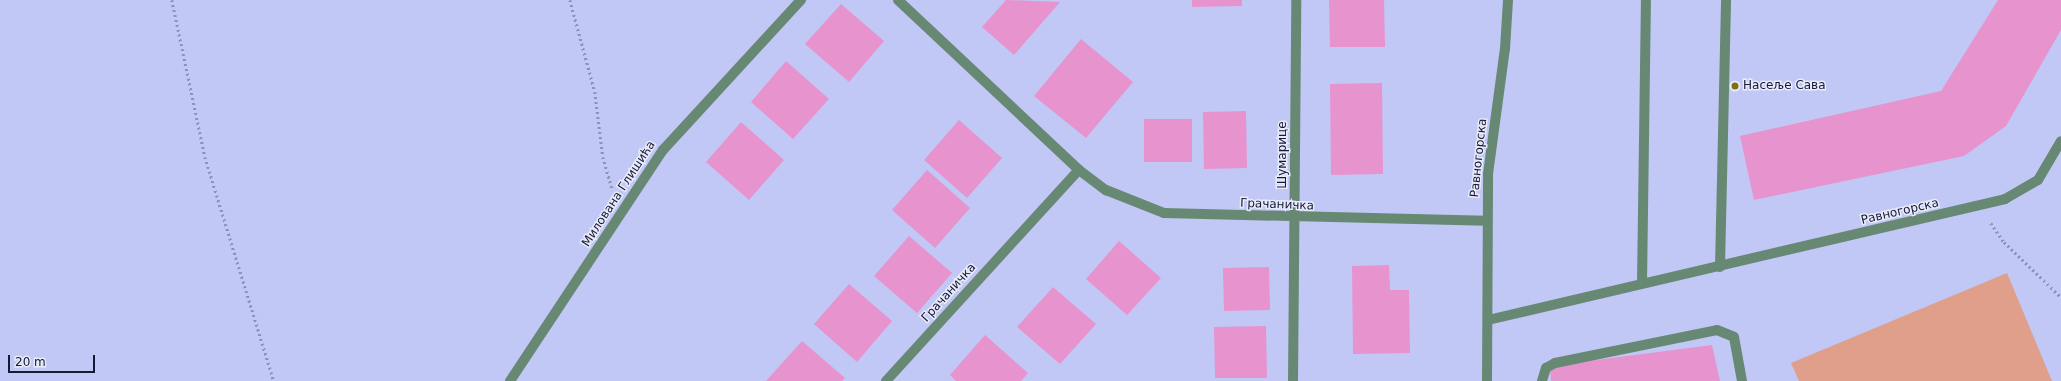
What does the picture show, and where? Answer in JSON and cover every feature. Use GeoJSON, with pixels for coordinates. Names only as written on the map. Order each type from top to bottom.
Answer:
{"type":"FeatureCollection","features":[{"type":"Feature","properties":{"kind":"street","name":"Милована Глишића"},"geometry":{"type":"LineString","coordinates":[[510,381],[663,150],[801,0]]}},
{"type":"Feature","properties":{"kind":"street","name":"Грачаничка"},"geometry":{"type":"LineString","coordinates":[[898,0],[1079,170],[1106,190],[1164,213],[1296,219],[1486,221]]}},
{"type":"Feature","properties":{"kind":"street","name":"Шумарице"},"geometry":{"type":"LineString","coordinates":[[1293,381],[1296,219],[1296,0]]}},
{"type":"Feature","properties":{"kind":"street","name":"Равногорска"},"geometry":{"type":"LineString","coordinates":[[1486,381],[1488,320],[1486,221],[1488,174],[1505,49],[1508,0]]}},
{"type":"Feature","properties":{"kind":"street"},"geometry":{"type":"LineString","coordinates":[[1642,283],[1646,0]]}},
{"type":"Feature","properties":{"kind":"street"},"geometry":{"type":"LineString","coordinates":[[1720,267],[1726,0]]}},
{"type":"Feature","properties":{"kind":"street","name":"Равногорска"},"geometry":{"type":"LineString","coordinates":[[1488,320],[2006,199],[2038,180],[2061,141]]}},
{"type":"Feature","properties":{"kind":"street","name":"Грачаничка"},"geometry":{"type":"LineString","coordinates":[[886,381],[1079,170]]}},
{"type":"Feature","properties":{"kind":"street"},"geometry":{"type":"LineString","coordinates":[[1542,381],[1546,368],[1555,363],[1716,330],[1734,337],[1742,381]]}},
{"type":"Feature","properties":{"kind":"path"},"geometry":{"type":"LineString","coordinates":[[172,0],[205,157],[274,381]]}},
{"type":"Feature","properties":{"kind":"path"},"geometry":{"type":"LineString","coordinates":[[570,0],[595,92],[602,157],[610,184],[623,211]]}},
{"type":"Feature","properties":{"kind":"path"},"geometry":{"type":"LineString","coordinates":[[1980,206],[2004,242],[2061,297]]}},
{"type":"Feature","properties":{"kind":"shaded area"},"geometry":{"type":"Polygon","coordinates":[[[2007,273],[2052,381],[1799,381],[1791,363],[2007,273]]]}},
{"type":"Feature","properties":{"kind":"building"},"geometry":{"type":"Polygon","coordinates":[[[1006,0],[1060,2],[1014,55],[982,27],[1006,0]]]}},
{"type":"Feature","properties":{"kind":"building"},"geometry":{"type":"Polygon","coordinates":[[[1192,0],[1242,0],[1242,6],[1192,7],[1192,0]]]}},
{"type":"Feature","properties":{"kind":"building"},"geometry":{"type":"Polygon","coordinates":[[[1329,0],[1384,0],[1385,47],[1330,47],[1329,0]]]}},
{"type":"Feature","properties":{"kind":"building"},"geometry":{"type":"Polygon","coordinates":[[[1998,0],[2061,0],[2061,30],[2006,126],[1964,156],[1754,200],[1740,136],[1941,91],[1998,0]]]}},
{"type":"Feature","properties":{"kind":"building"},"geometry":{"type":"Polygon","coordinates":[[[841,4],[884,41],[849,82],[805,44],[841,4]]]}},
{"type":"Feature","properties":{"kind":"building"},"geometry":{"type":"Polygon","coordinates":[[[1081,39],[1133,82],[1086,138],[1034,96],[1081,39]]]}},
{"type":"Feature","properties":{"kind":"building"},"geometry":{"type":"Polygon","coordinates":[[[786,61],[829,99],[793,139],[751,102],[786,61]]]}},
{"type":"Feature","properties":{"kind":"building"},"geometry":{"type":"Polygon","coordinates":[[[1382,83],[1383,174],[1331,175],[1330,84],[1382,83]]]}},
{"type":"Feature","properties":{"kind":"building"},"geometry":{"type":"Polygon","coordinates":[[[1246,111],[1247,168],[1204,169],[1203,112],[1246,111]]]}},
{"type":"Feature","properties":{"kind":"building"},"geometry":{"type":"Polygon","coordinates":[[[1144,119],[1192,119],[1192,162],[1144,162],[1144,119]]]}},
{"type":"Feature","properties":{"kind":"building"},"geometry":{"type":"Polygon","coordinates":[[[959,120],[1002,158],[967,198],[924,160],[959,120]]]}},
{"type":"Feature","properties":{"kind":"building"},"geometry":{"type":"Polygon","coordinates":[[[741,122],[784,160],[749,200],[706,162],[741,122]]]}},
{"type":"Feature","properties":{"kind":"building"},"geometry":{"type":"Polygon","coordinates":[[[927,170],[970,208],[935,248],[892,210],[927,170]]]}},
{"type":"Feature","properties":{"kind":"building"},"geometry":{"type":"Polygon","coordinates":[[[909,236],[952,273],[917,313],[874,276],[909,236]]]}},
{"type":"Feature","properties":{"kind":"building"},"geometry":{"type":"Polygon","coordinates":[[[1119,241],[1161,278],[1127,315],[1086,279],[1119,241]]]}},
{"type":"Feature","properties":{"kind":"building"},"geometry":{"type":"Polygon","coordinates":[[[1389,265],[1390,290],[1409,290],[1410,353],[1353,354],[1352,266],[1389,265]]]}},
{"type":"Feature","properties":{"kind":"building"},"geometry":{"type":"Polygon","coordinates":[[[1269,267],[1270,310],[1224,311],[1223,268],[1269,267]]]}},
{"type":"Feature","properties":{"kind":"building"},"geometry":{"type":"Polygon","coordinates":[[[849,284],[892,321],[857,362],[814,324],[849,284]]]}},
{"type":"Feature","properties":{"kind":"building"},"geometry":{"type":"Polygon","coordinates":[[[1053,287],[1096,324],[1060,364],[1017,327],[1053,287]]]}},
{"type":"Feature","properties":{"kind":"building"},"geometry":{"type":"Polygon","coordinates":[[[1266,326],[1267,378],[1215,378],[1214,327],[1266,326]]]}},
{"type":"Feature","properties":{"kind":"building"},"geometry":{"type":"Polygon","coordinates":[[[985,335],[1028,373],[1021,381],[956,381],[950,375],[985,335]]]}},
{"type":"Feature","properties":{"kind":"building"},"geometry":{"type":"Polygon","coordinates":[[[802,341],[845,378],[842,381],[766,381],[802,341]]]}},
{"type":"Feature","properties":{"kind":"building"},"geometry":{"type":"Polygon","coordinates":[[[1712,345],[1720,381],[1551,381],[1550,366],[1712,345]]]}},
{"type":"Feature","properties":{"kind":"place","name":"Насеље Сава"},"geometry":{"type":"Point","coordinates":[1735,86]}}]}
